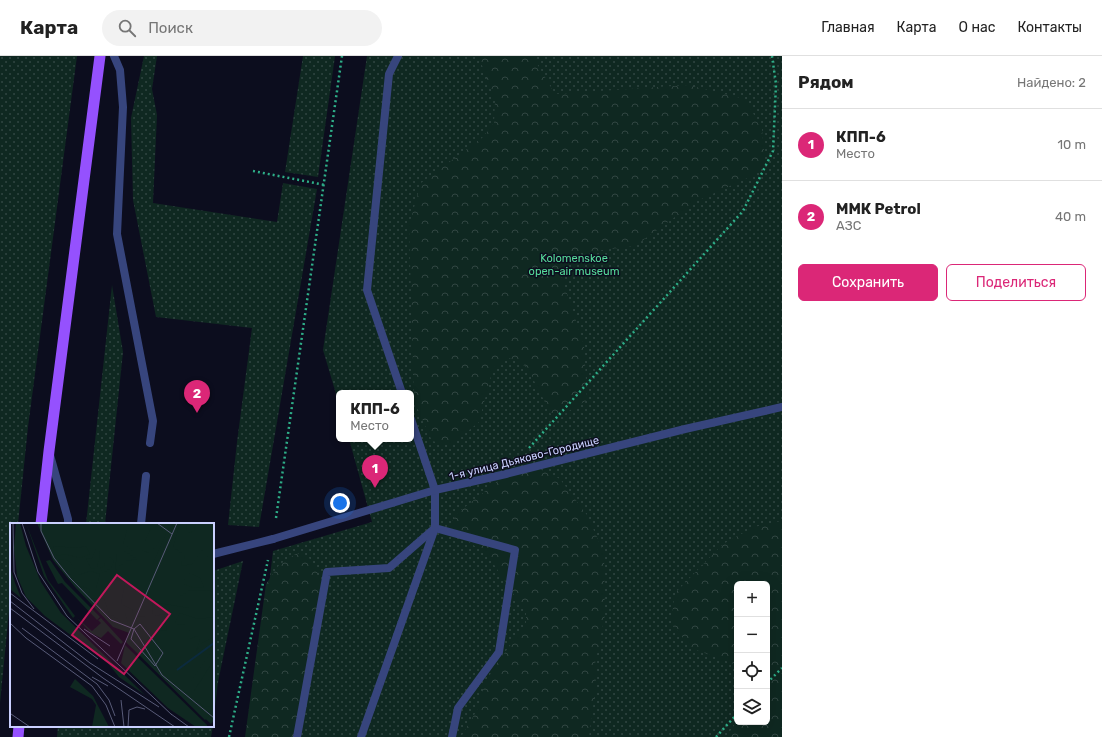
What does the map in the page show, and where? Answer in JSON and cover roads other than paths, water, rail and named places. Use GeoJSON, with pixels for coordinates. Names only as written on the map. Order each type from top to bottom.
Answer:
{"type":"FeatureCollection","features":[{"type":"Feature","properties":{"kind":"main road"},"geometry":{"type":"LineString","coordinates":[[41,523],[100,56]]}},
{"type":"Feature","properties":{"kind":"main road"},"geometry":{"type":"LineString","coordinates":[[18,737],[19,727]]}},
{"type":"Feature","properties":{"kind":"street"},"geometry":{"type":"LineString","coordinates":[[114,56],[120,70],[123,107],[117,234],[153,421],[150,443]]}},
{"type":"Feature","properties":{"kind":"street"},"geometry":{"type":"LineString","coordinates":[[398,56],[389,74],[367,290],[401,390]]}},
{"type":"Feature","properties":{"kind":"street","name":"1-я улица Дьяково-Городище"},"geometry":{"type":"LineString","coordinates":[[214,554],[273,539],[435,490],[782,407]]}},
{"type":"Feature","properties":{"kind":"street"},"geometry":{"type":"LineString","coordinates":[[361,737],[435,528],[435,490],[414,428]]}},
{"type":"Feature","properties":{"kind":"street"},"geometry":{"type":"LineString","coordinates":[[49,451],[68,518],[68,523]]}},
{"type":"Feature","properties":{"kind":"street"},"geometry":{"type":"LineString","coordinates":[[142,523],[146,476]]}},
{"type":"Feature","properties":{"kind":"street"},"geometry":{"type":"LineString","coordinates":[[297,737],[327,572],[389,568],[435,528]]}},
{"type":"Feature","properties":{"kind":"street"},"geometry":{"type":"LineString","coordinates":[[435,528],[515,550],[499,652],[458,708],[452,737]]}},
{"type":"Feature","properties":{"kind":"street"},"geometry":{"type":"LineString","coordinates":[[18,737],[23,727]]}},
{"type":"Feature","properties":{"kind":"place","name":"ММК Petrol"},"geometry":{"type":"Point","coordinates":[197,413]}},
{"type":"Feature","properties":{"kind":"place","name":"КПП-6"},"geometry":{"type":"Point","coordinates":[375,488]}},
{"type":"Feature","properties":{"kind":"park label","name":"Kolomenskoe open-air museum"},"geometry":{"type":"Point","coordinates":[574,264]}}]}
